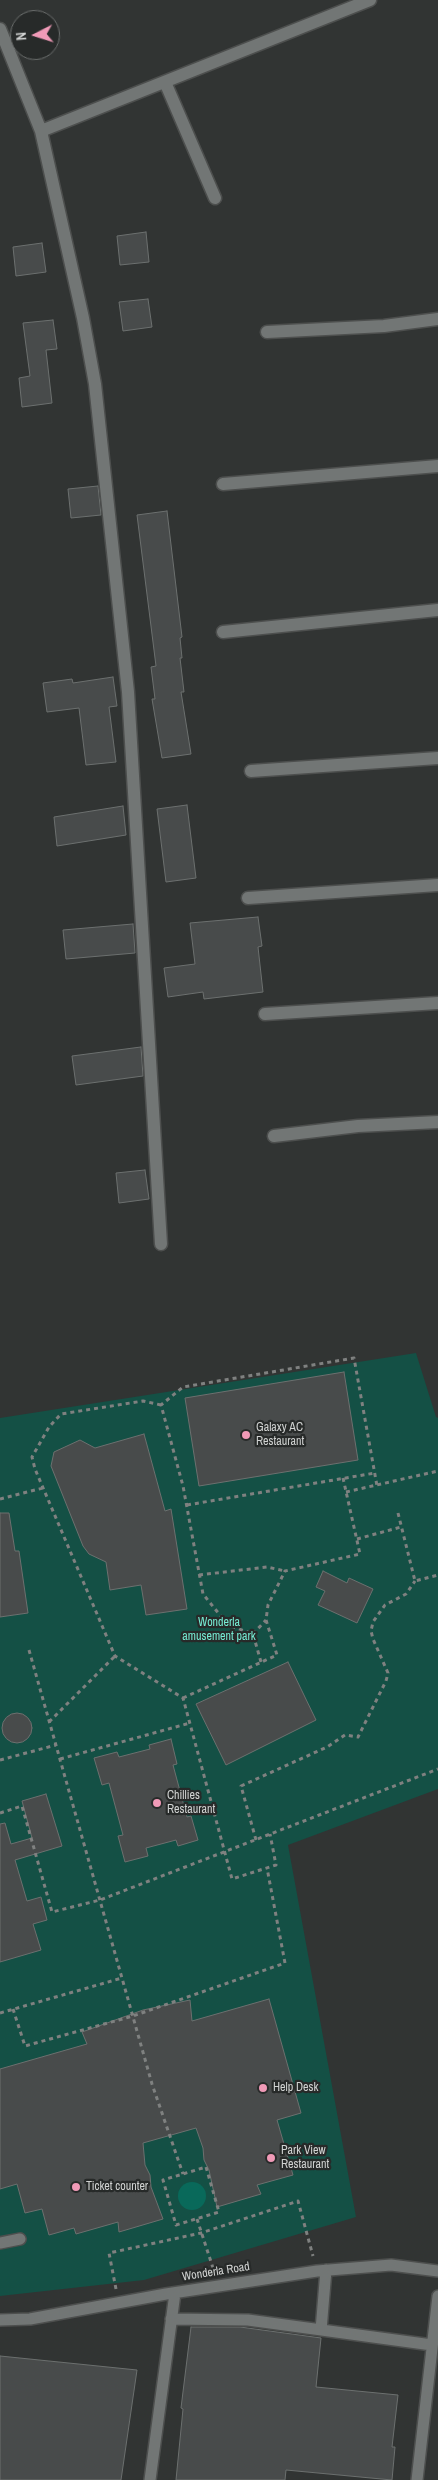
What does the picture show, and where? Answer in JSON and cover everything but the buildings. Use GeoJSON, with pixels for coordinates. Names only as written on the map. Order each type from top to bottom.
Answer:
{"type":"FeatureCollection","features":[{"type":"Feature","properties":{"kind":"street"},"geometry":{"type":"LineString","coordinates":[[41,131],[370,0]]}},
{"type":"Feature","properties":{"kind":"street"},"geometry":{"type":"LineString","coordinates":[[0,29],[41,131],[91,365],[128,692],[160,1244]]}},
{"type":"Feature","properties":{"kind":"street"},"geometry":{"type":"LineString","coordinates":[[165,82],[215,198]]}},
{"type":"Feature","properties":{"kind":"street"},"geometry":{"type":"LineString","coordinates":[[267,332],[384,326],[438,319]]}},
{"type":"Feature","properties":{"kind":"street"},"geometry":{"type":"LineString","coordinates":[[223,484],[438,466]]}},
{"type":"Feature","properties":{"kind":"street"},"geometry":{"type":"LineString","coordinates":[[223,632],[438,610]]}},
{"type":"Feature","properties":{"kind":"street"},"geometry":{"type":"LineString","coordinates":[[251,772],[438,758]]}},
{"type":"Feature","properties":{"kind":"street"},"geometry":{"type":"LineString","coordinates":[[248,898],[438,885]]}},
{"type":"Feature","properties":{"kind":"street"},"geometry":{"type":"LineString","coordinates":[[265,1014],[438,1003]]}},
{"type":"Feature","properties":{"kind":"street"},"geometry":{"type":"LineString","coordinates":[[274,1136],[358,1126],[438,1122]]}},
{"type":"Feature","properties":{"kind":"lane"},"geometry":{"type":"LineString","coordinates":[[0,2243],[20,2239]]}},
{"type":"Feature","properties":{"kind":"lane","name":"Wonderla Road"},"geometry":{"type":"LineString","coordinates":[[0,2320],[30,2319],[175,2292],[321,2271],[391,2265],[438,2271]]}},
{"type":"Feature","properties":{"kind":"lane"},"geometry":{"type":"LineString","coordinates":[[321,2271],[321,2330]]}},
{"type":"Feature","properties":{"kind":"lane"},"geometry":{"type":"LineString","coordinates":[[150,2480],[175,2292]]}},
{"type":"Feature","properties":{"kind":"lane"},"geometry":{"type":"LineString","coordinates":[[417,2480],[438,2296]]}},
{"type":"Feature","properties":{"kind":"lane"},"geometry":{"type":"LineString","coordinates":[[171,2319],[248,2320],[432,2345]]}},
{"type":"Feature","properties":{"kind":"path"},"geometry":{"type":"LineString","coordinates":[[161,1405],[183,1387],[354,1358],[377,1486]]}},
{"type":"Feature","properties":{"kind":"path"},"geometry":{"type":"LineString","coordinates":[[161,1405],[143,1401],[60,1414],[49,1427],[32,1457],[43,1488],[115,1656],[182,1698],[232,1879],[276,1865],[270,1834]]}},
{"type":"Feature","properties":{"kind":"path"},"geometry":{"type":"LineString","coordinates":[[161,1405],[187,1505],[203,1594],[228,1625],[253,1634]]}},
{"type":"Feature","properties":{"kind":"path"},"geometry":{"type":"LineString","coordinates":[[346,1492],[438,1471]]}},
{"type":"Feature","properties":{"kind":"path"},"geometry":{"type":"LineString","coordinates":[[187,1505],[375,1473]]}},
{"type":"Feature","properties":{"kind":"path"},"geometry":{"type":"LineString","coordinates":[[200,1575],[267,1567],[285,1570],[360,1554],[343,1478]]}},
{"type":"Feature","properties":{"kind":"path"},"geometry":{"type":"LineString","coordinates":[[0,1500],[43,1488]]}},
{"type":"Feature","properties":{"kind":"path"},"geometry":{"type":"LineString","coordinates":[[398,1513],[415,1581]]}},
{"type":"Feature","properties":{"kind":"path"},"geometry":{"type":"LineString","coordinates":[[356,1539],[401,1527]]}},
{"type":"Feature","properties":{"kind":"path"},"geometry":{"type":"LineString","coordinates":[[182,1698],[277,1655],[266,1620],[268,1605],[285,1570]]}},
{"type":"Feature","properties":{"kind":"path"},"geometry":{"type":"LineString","coordinates":[[256,1840],[241,1786],[327,1747],[345,1734],[358,1737],[386,1681],[388,1673],[373,1639],[371,1630],[373,1622],[390,1600],[406,1594],[415,1581],[438,1575]]}},
{"type":"Feature","properties":{"kind":"path"},"geometry":{"type":"LineString","coordinates":[[253,1634],[266,1620]]}},
{"type":"Feature","properties":{"kind":"path"},"geometry":{"type":"LineString","coordinates":[[253,1634],[261,1662]]}},
{"type":"Feature","properties":{"kind":"path"},"geometry":{"type":"LineString","coordinates":[[29,1650],[152,2084],[183,2174]]}},
{"type":"Feature","properties":{"kind":"path"},"geometry":{"type":"LineString","coordinates":[[50,1722],[115,1656]]}},
{"type":"Feature","properties":{"kind":"path"},"geometry":{"type":"LineString","coordinates":[[60,1759],[190,1723]]}},
{"type":"Feature","properties":{"kind":"path"},"geometry":{"type":"LineString","coordinates":[[0,1760],[56,1745]]}},
{"type":"Feature","properties":{"kind":"path"},"geometry":{"type":"LineString","coordinates":[[0,1813],[22,1806],[52,1912],[100,1900],[438,1769]]}},
{"type":"Feature","properties":{"kind":"path"},"geometry":{"type":"LineString","coordinates":[[13,2009],[25,2046],[133,2016],[285,1963],[267,1868]]}},
{"type":"Feature","properties":{"kind":"path"},"geometry":{"type":"LineString","coordinates":[[0,2013],[122,1978]]}},
{"type":"Feature","properties":{"kind":"path"},"geometry":{"type":"LineString","coordinates":[[206,2167],[219,2212],[196,2219],[176,2225],[163,2180],[206,2167]]}},
{"type":"Feature","properties":{"kind":"path"},"geometry":{"type":"LineString","coordinates":[[119,2302],[109,2253],[201,2233],[298,2201],[321,2271]]}},
{"type":"Feature","properties":{"kind":"path"},"geometry":{"type":"LineString","coordinates":[[196,2219],[219,2286]]}},
{"type":"Feature","properties":{"kind":"green space","name":"Wonderla amusement park"},"geometry":{"type":"Polygon","coordinates":[[[416,1353],[436,1417],[438,1418],[438,1789],[288,1845],[356,2217],[144,2280],[0,2296],[0,1418],[416,1353]]]}},
{"type":"Feature","properties":{"kind":"shaded area"},"geometry":{"type":"Polygon","coordinates":[[[192,2182],[202,2186],[206,2196],[202,2206],[192,2210],[182,2206],[178,2196],[182,2186],[192,2182]]]}},
{"type":"Feature","properties":{"kind":"place","name":"Galaxy AC Restaurant"},"geometry":{"type":"Point","coordinates":[246,1435]}},
{"type":"Feature","properties":{"kind":"place","name":"Chillies Restaurant"},"geometry":{"type":"Point","coordinates":[157,1803]}},
{"type":"Feature","properties":{"kind":"place","name":"Help Desk"},"geometry":{"type":"Point","coordinates":[263,2088]}},
{"type":"Feature","properties":{"kind":"place","name":"Park View Restaurant"},"geometry":{"type":"Point","coordinates":[271,2158]}},
{"type":"Feature","properties":{"kind":"place","name":"Ticket counter"},"geometry":{"type":"Point","coordinates":[76,2187]}}]}
